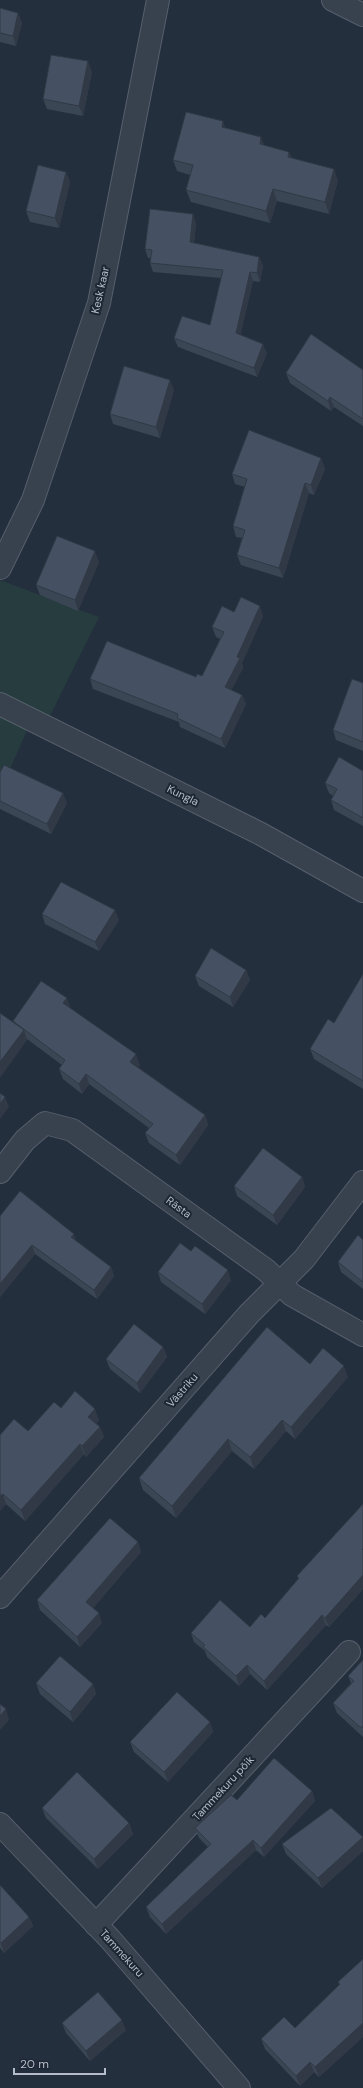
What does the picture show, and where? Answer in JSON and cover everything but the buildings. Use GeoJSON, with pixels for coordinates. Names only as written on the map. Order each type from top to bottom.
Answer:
{"type":"FeatureCollection","features":[{"type":"Feature","properties":{"kind":"street","name":"Kesk kaar"},"geometry":{"type":"LineString","coordinates":[[0,568],[33,500],[99,303],[158,0]]}},
{"type":"Feature","properties":{"kind":"street"},"geometry":{"type":"LineString","coordinates":[[334,0],[363,15]]}},
{"type":"Feature","properties":{"kind":"street","name":"Kungla"},"geometry":{"type":"LineString","coordinates":[[0,704],[261,834],[363,891]]}},
{"type":"Feature","properties":{"kind":"street","name":"Rästa"},"geometry":{"type":"LineString","coordinates":[[0,1172],[25,1140],[45,1123],[72,1130],[266,1270],[292,1295],[363,1336]]}},
{"type":"Feature","properties":{"kind":"street","name":"Västriku"},"geometry":{"type":"LineString","coordinates":[[0,1597],[249,1314],[304,1260],[363,1182]]}},
{"type":"Feature","properties":{"kind":"street","name":"Tammekuru põik"},"geometry":{"type":"LineString","coordinates":[[96,1924],[349,1652]]}},
{"type":"Feature","properties":{"kind":"street","name":"Tammekuru"},"geometry":{"type":"LineString","coordinates":[[0,1824],[96,1924],[239,2088]]}},
{"type":"Feature","properties":{"kind":"green space"},"geometry":{"type":"Polygon","coordinates":[[[0,580],[99,617],[42,732],[29,726],[0,791],[0,580]]]}}]}
